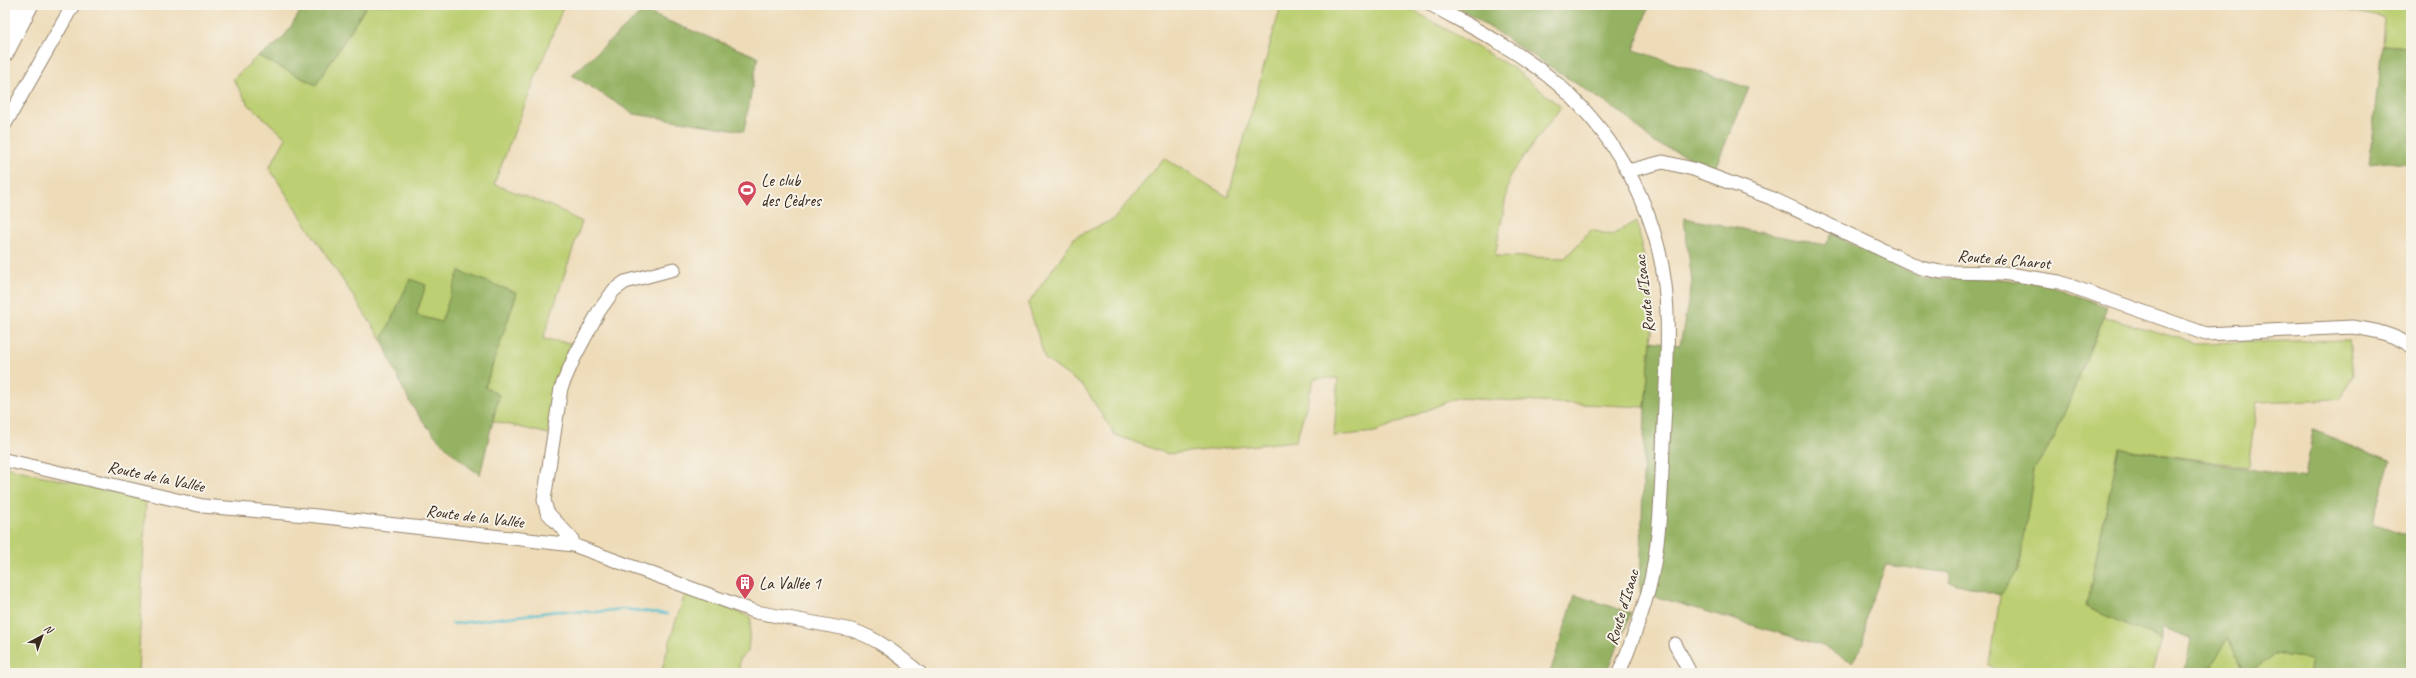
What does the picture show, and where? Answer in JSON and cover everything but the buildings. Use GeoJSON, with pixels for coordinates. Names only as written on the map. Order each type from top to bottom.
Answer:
{"type":"FeatureCollection","features":[{"type":"Feature","properties":{"kind":"highway"},"geometry":{"type":"LineString","coordinates":[[5,22],[14,5]]}},
{"type":"Feature","properties":{"kind":"highway"},"geometry":{"type":"LineString","coordinates":[[5,52],[29,5]]}},
{"type":"Feature","properties":{"kind":"street"},"geometry":{"type":"LineString","coordinates":[[5,124],[73,5]]}},
{"type":"Feature","properties":{"kind":"street","name":"Route d'Isaac"},"geometry":{"type":"LineString","coordinates":[[1432,5],[1527,61],[1548,76],[1582,108],[1602,131],[1628,172],[1650,222],[1661,262],[1666,305],[1667,340],[1660,507],[1654,557],[1642,611],[1619,673]]}},
{"type":"Feature","properties":{"kind":"street","name":"Route de Charot"},"geometry":{"type":"LineString","coordinates":[[1628,172],[1663,162],[1693,169],[1778,202],[1921,268],[1941,272],[2003,273],[2059,282],[2206,334],[2352,327],[2379,332],[2411,346]]}},
{"type":"Feature","properties":{"kind":"street"},"geometry":{"type":"LineString","coordinates":[[573,545],[572,540],[547,512],[544,500],[561,388],[574,358],[599,311],[614,290],[625,282],[639,277],[674,269]]}},
{"type":"Feature","properties":{"kind":"street","name":"Route de la Vallée"},"geometry":{"type":"LineString","coordinates":[[5,460],[203,506],[317,516],[573,545],[756,612],[852,630],[866,635],[891,649],[920,673]]}},
{"type":"Feature","properties":{"kind":"street"},"geometry":{"type":"LineString","coordinates":[[1675,644],[1690,673]]}},
{"type":"Feature","properties":{"kind":"green space"},"geometry":{"type":"Polygon","coordinates":[[[304,5],[367,5],[316,85],[258,56],[280,41],[304,5]]]}},
{"type":"Feature","properties":{"kind":"green space"},"geometry":{"type":"Polygon","coordinates":[[[367,5],[564,5],[494,184],[553,207],[582,222],[543,339],[571,343],[553,387],[556,390],[549,434],[493,421],[499,395],[485,387],[517,293],[441,322],[416,315],[426,285],[410,280],[382,340],[269,168],[286,138],[248,104],[233,79],[258,56],[316,85],[367,5]]]}},
{"type":"Feature","properties":{"kind":"green space"},"geometry":{"type":"Polygon","coordinates":[[[1281,5],[1404,5],[1513,68],[1561,107],[1510,175],[1495,256],[1565,258],[1591,230],[1612,235],[1637,221],[1654,311],[1645,407],[1456,398],[1375,432],[1334,436],[1338,378],[1314,379],[1296,441],[1168,454],[1115,435],[1084,387],[1045,359],[1028,304],[1075,237],[1114,219],[1164,158],[1228,197],[1281,5]]]}},
{"type":"Feature","properties":{"kind":"green space"},"geometry":{"type":"Polygon","coordinates":[[[1455,5],[1649,5],[1634,50],[1749,88],[1715,168],[1653,142],[1623,114],[1455,5]]]}},
{"type":"Feature","properties":{"kind":"green space"},"geometry":{"type":"Polygon","coordinates":[[[2321,5],[2411,5],[2411,47],[2382,45],[2384,18],[2321,5]]]}},
{"type":"Feature","properties":{"kind":"green space"},"geometry":{"type":"Polygon","coordinates":[[[643,11],[758,57],[744,131],[634,114],[572,75],[643,11]]]}},
{"type":"Feature","properties":{"kind":"green space"},"geometry":{"type":"Polygon","coordinates":[[[2382,45],[2411,47],[2411,165],[2388,162],[2369,164],[2382,45]]]}},
{"type":"Feature","properties":{"kind":"green space"},"geometry":{"type":"Polygon","coordinates":[[[1684,218],[1825,245],[1832,234],[1925,279],[1993,278],[2049,285],[2107,307],[2055,436],[2034,470],[2019,570],[2000,595],[1949,582],[1951,573],[1886,565],[1868,610],[1863,643],[1852,662],[1823,646],[1640,592],[1645,407],[1651,341],[1680,345],[1692,282],[1684,218]]]}},
{"type":"Feature","properties":{"kind":"green space"},"geometry":{"type":"Polygon","coordinates":[[[459,271],[517,293],[485,387],[499,395],[480,475],[450,451],[417,413],[402,387],[382,340],[410,279],[426,285],[416,315],[441,322],[459,271]]]}},
{"type":"Feature","properties":{"kind":"green space"},"geometry":{"type":"Polygon","coordinates":[[[2103,317],[2196,343],[2349,340],[2353,375],[2341,399],[2257,402],[2248,467],[2119,448],[2086,607],[2162,640],[2151,673],[2006,673],[1990,666],[2000,595],[2019,570],[2034,470],[2055,436],[2103,317]]]}},
{"type":"Feature","properties":{"kind":"green space"},"geometry":{"type":"Polygon","coordinates":[[[2313,430],[2390,461],[2372,523],[2411,536],[2411,673],[2310,673],[2311,659],[2274,654],[2249,673],[2244,673],[2228,638],[2208,673],[2185,670],[2191,639],[2162,627],[2162,640],[2086,607],[2119,448],[2305,478],[2313,430]]]}},
{"type":"Feature","properties":{"kind":"green space"},"geometry":{"type":"Polygon","coordinates":[[[5,467],[146,500],[138,673],[5,673],[5,467]]]}},
{"type":"Feature","properties":{"kind":"green space"},"geometry":{"type":"Polygon","coordinates":[[[686,592],[751,617],[748,652],[740,658],[739,673],[661,673],[675,623],[686,592]]]}},
{"type":"Feature","properties":{"kind":"green space"},"geometry":{"type":"Polygon","coordinates":[[[1575,595],[1631,613],[1607,673],[1550,673],[1575,595]]]}},
{"type":"Feature","properties":{"kind":"green space"},"geometry":{"type":"Polygon","coordinates":[[[2228,637],[2244,673],[2208,673],[2228,637]]]}},
{"type":"Feature","properties":{"kind":"green space"},"geometry":{"type":"Polygon","coordinates":[[[2274,654],[2311,659],[2310,673],[2249,673],[2274,654]]]}},
{"type":"Feature","properties":{"kind":"waterway"},"geometry":{"type":"LineString","coordinates":[[452,624],[558,611],[597,612],[623,609],[667,614]]}},
{"type":"Feature","properties":{"kind":"place","name":"Le club des Cèdres"},"geometry":{"type":"Point","coordinates":[747,207]}},
{"type":"Feature","properties":{"kind":"place","name":"La Vallée 1"},"geometry":{"type":"Point","coordinates":[745,600]}}]}
